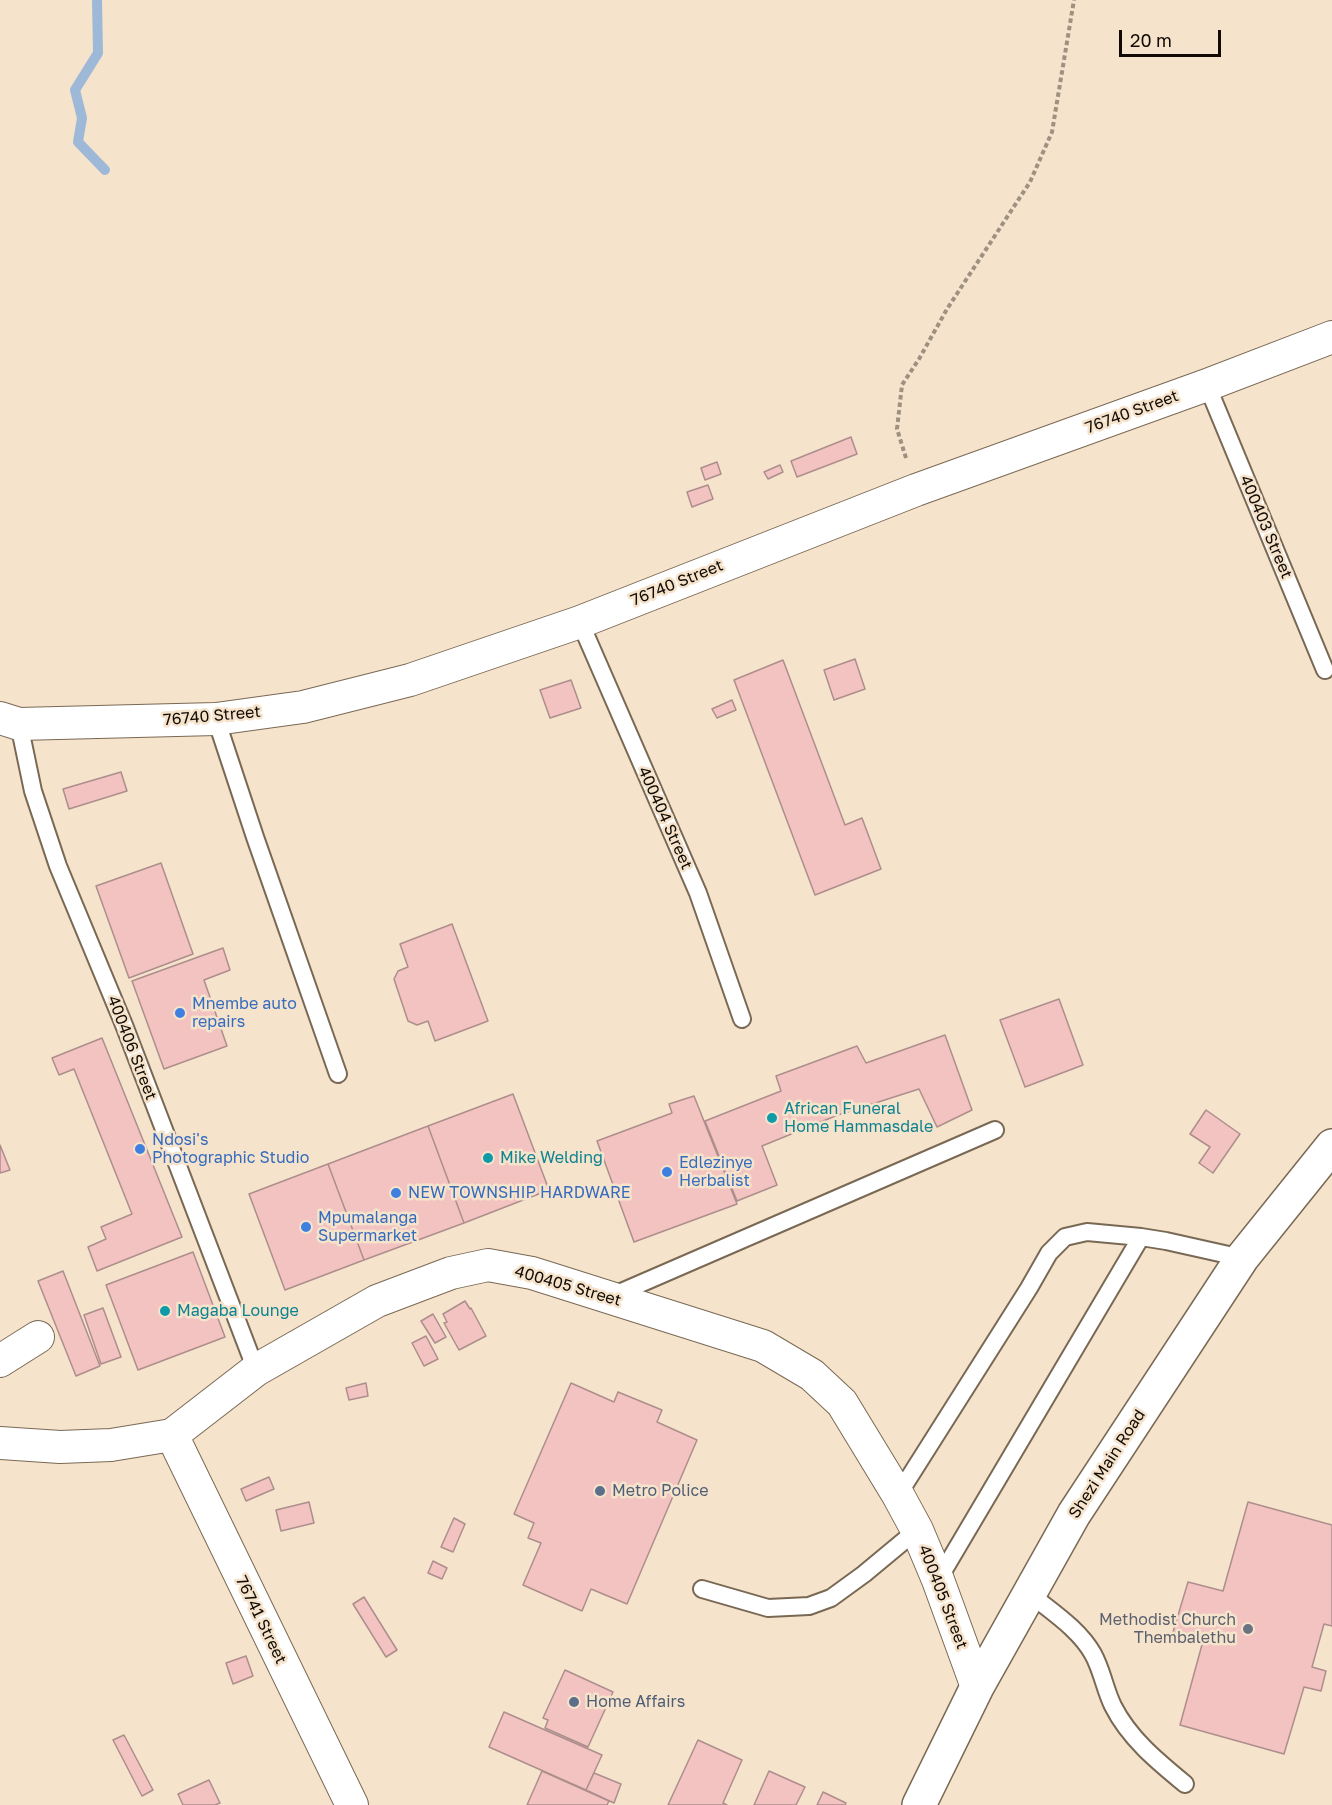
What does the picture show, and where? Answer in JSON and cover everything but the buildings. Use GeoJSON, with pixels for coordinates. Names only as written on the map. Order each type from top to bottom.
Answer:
{"type":"FeatureCollection","features":[{"type":"Feature","properties":{"kind":"street","name":"76740 Street"},"geometry":{"type":"LineString","coordinates":[[10,721],[216,719],[303,707],[410,680],[580,622],[916,490],[1207,385],[1332,337]]}},
{"type":"Feature","properties":{"kind":"street","name":"Shezi Main Road"},"geometry":{"type":"LineString","coordinates":[[919,1805],[977,1687],[1074,1514],[1242,1258],[1332,1146]]}},
{"type":"Feature","properties":{"kind":"street","name":"400405 Street"},"geometry":{"type":"LineString","coordinates":[[0,1443],[60,1447],[111,1445],[172,1435],[255,1370],[377,1301],[451,1273],[488,1265],[532,1273],[763,1346],[812,1375],[842,1403],[917,1530],[977,1687]]}},
{"type":"Feature","properties":{"kind":"street"},"geometry":{"type":"LineString","coordinates":[[0,1361],[38,1337]]}},
{"type":"Feature","properties":{"kind":"street","name":"76741 Street"},"geometry":{"type":"LineString","coordinates":[[172,1435],[352,1805]]}},
{"type":"Feature","properties":{"kind":"lane","name":"400403 Street"},"geometry":{"type":"LineString","coordinates":[[1207,385],[1325,670]]}},
{"type":"Feature","properties":{"kind":"lane","name":"400404 Street"},"geometry":{"type":"LineString","coordinates":[[580,622],[698,893],[742,1019]]}},
{"type":"Feature","properties":{"kind":"lane"},"geometry":{"type":"LineString","coordinates":[[216,719],[338,1074]]}},
{"type":"Feature","properties":{"kind":"lane","name":"400406 Street"},"geometry":{"type":"LineString","coordinates":[[10,721],[58,866],[124,1025],[255,1370]]}},
{"type":"Feature","properties":{"kind":"lane"},"geometry":{"type":"LineString","coordinates":[[609,1297],[994,1130]]}},
{"type":"Feature","properties":{"kind":"lane"},"geometry":{"type":"LineString","coordinates":[[898,1495],[1049,1253],[1065,1237],[1087,1232],[1141,1237],[1242,1258]]}},
{"type":"Feature","properties":{"kind":"lane"},"geometry":{"type":"LineString","coordinates":[[938,1580],[1141,1237]]}},
{"type":"Feature","properties":{"kind":"lane"},"geometry":{"type":"LineString","coordinates":[[702,1589],[768,1608],[809,1606],[831,1598],[917,1530]]}},
{"type":"Feature","properties":{"kind":"lane"},"geometry":{"type":"LineString","coordinates":[[1030,1594],[1068,1623],[1082,1640],[1094,1655],[1114,1707],[1131,1734],[1156,1761],[1185,1784]]}},
{"type":"Feature","properties":{"kind":"path"},"geometry":{"type":"LineString","coordinates":[[916,490],[897,429],[902,385],[947,309],[1030,182],[1052,132],[1074,0]]}},
{"type":"Feature","properties":{"kind":"waterway"},"geometry":{"type":"LineString","coordinates":[[97,0],[98,53],[75,90],[82,118],[78,142],[105,170]]}},
{"type":"Feature","properties":{"kind":"place","name":"Mnembe auto repairs"},"geometry":{"type":"Point","coordinates":[180,1013]}},
{"type":"Feature","properties":{"kind":"place","name":"African Funeral Home Hammasdale"},"geometry":{"type":"Point","coordinates":[772,1118]}},
{"type":"Feature","properties":{"kind":"place","name":"Ndosi's Photographic Studio"},"geometry":{"type":"Point","coordinates":[140,1149]}},
{"type":"Feature","properties":{"kind":"place","name":"Mike Welding"},"geometry":{"type":"Point","coordinates":[488,1158]}},
{"type":"Feature","properties":{"kind":"place","name":"Edlezinye Herbalist"},"geometry":{"type":"Point","coordinates":[667,1172]}},
{"type":"Feature","properties":{"kind":"place","name":"NEW TOWNSHIP HARDWARE"},"geometry":{"type":"Point","coordinates":[396,1193]}},
{"type":"Feature","properties":{"kind":"place","name":"Mpumalanga Supermarket"},"geometry":{"type":"Point","coordinates":[306,1227]}},
{"type":"Feature","properties":{"kind":"place","name":"Magaba Lounge"},"geometry":{"type":"Point","coordinates":[165,1311]}},
{"type":"Feature","properties":{"kind":"place","name":"Metro Police"},"geometry":{"type":"Point","coordinates":[600,1491]}},
{"type":"Feature","properties":{"kind":"place","name":"Methodist Church Thembalethu"},"geometry":{"type":"Point","coordinates":[1248,1629]}},
{"type":"Feature","properties":{"kind":"place","name":"Home Affairs"},"geometry":{"type":"Point","coordinates":[574,1702]}}]}
